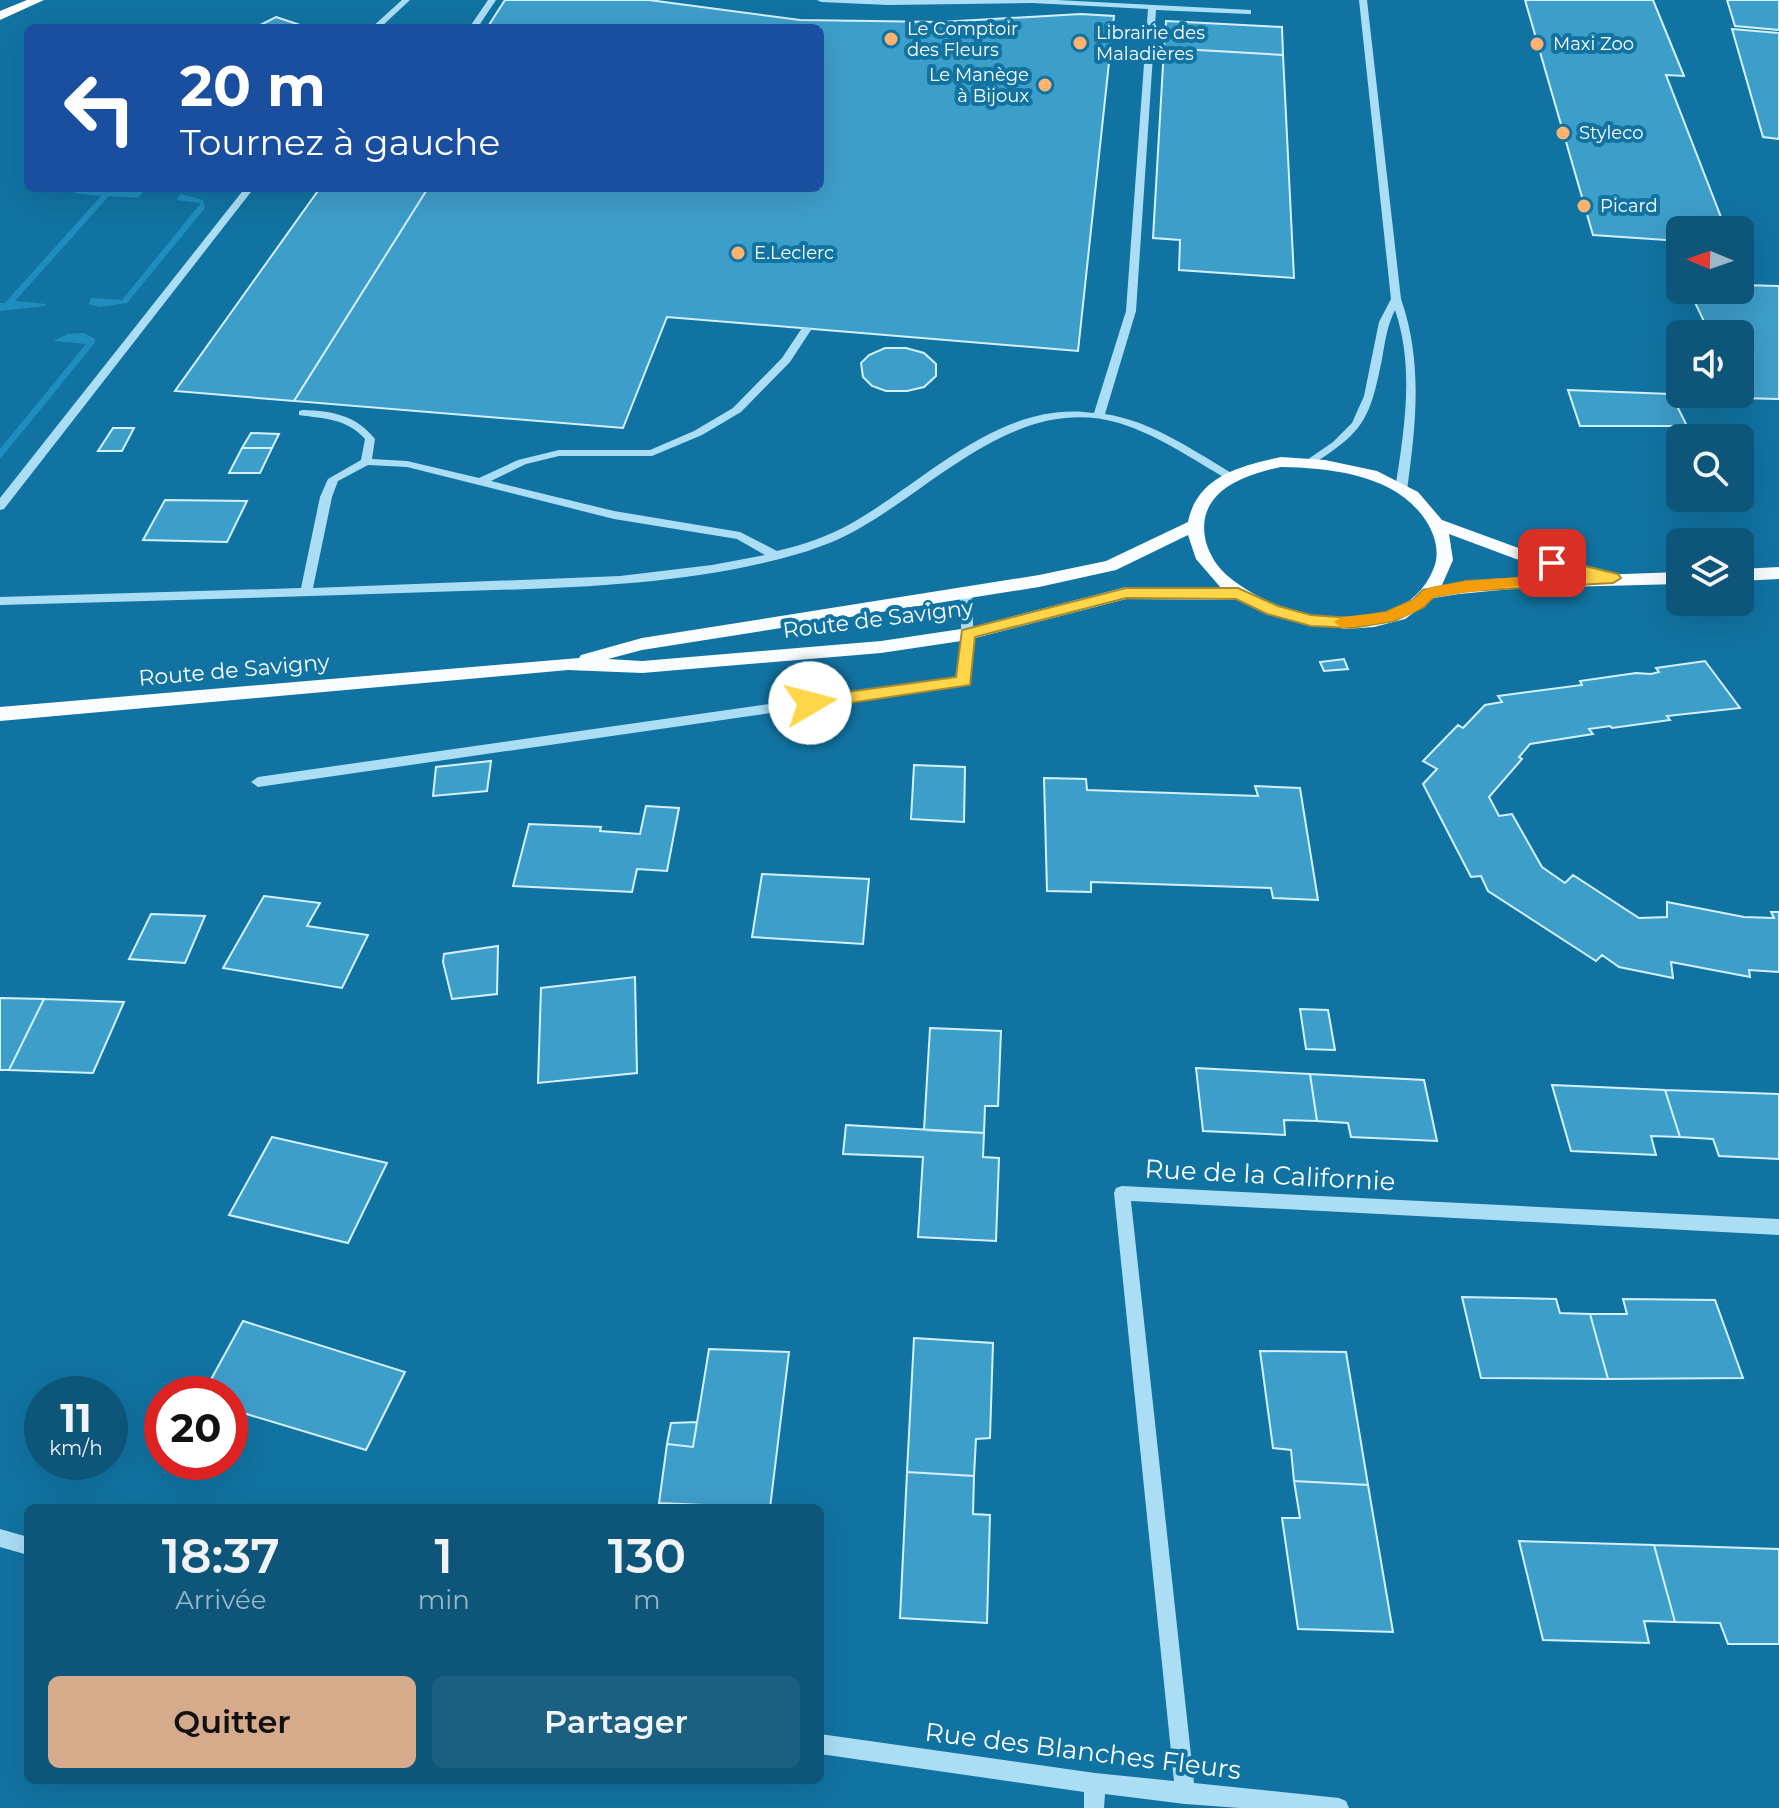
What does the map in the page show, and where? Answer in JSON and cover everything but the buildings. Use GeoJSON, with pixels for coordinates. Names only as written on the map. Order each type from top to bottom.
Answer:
{"type":"FeatureCollection","features":[{"type":"Feature","properties":{"kind":"highway"},"geometry":{"type":"LineString","coordinates":[[0,16],[38,0]]}},
{"type":"Feature","properties":{"kind":"main road"},"geometry":{"type":"LineString","coordinates":[[1309,462],[1341,466],[1373,476],[1401,490],[1422,506],[1437,524],[1445,545],[1446,565],[1419,603],[1389,617],[1352,623],[1311,621],[1273,610],[1238,594],[1205,561],[1197,542],[1195,525],[1201,506],[1212,490],[1254,467],[1309,462]]}},
{"type":"Feature","properties":{"kind":"main road"},"geometry":{"type":"LineString","coordinates":[[1437,524],[1522,555],[1613,578]]}},
{"type":"Feature","properties":{"kind":"main road","name":"Route de Savigny"},"geometry":{"type":"LineString","coordinates":[[568,664],[642,644],[966,594],[1110,566],[1195,525]]}},
{"type":"Feature","properties":{"kind":"main road"},"geometry":{"type":"LineString","coordinates":[[1754,574],[1779,573]]}},
{"type":"Feature","properties":{"kind":"main road"},"geometry":{"type":"LineString","coordinates":[[1428,593],[1466,586],[1666,578]]}},
{"type":"Feature","properties":{"kind":"main road","name":"Route de Savigny"},"geometry":{"type":"LineString","coordinates":[[0,714],[568,664],[642,667],[881,647],[968,634],[1126,593],[1238,594]]}},
{"type":"Feature","properties":{"kind":"street"},"geometry":{"type":"LineString","coordinates":[[379,24],[406,0]]}},
{"type":"Feature","properties":{"kind":"street"},"geometry":{"type":"LineString","coordinates":[[476,24],[492,0]]}},
{"type":"Feature","properties":{"kind":"street"},"geometry":{"type":"LineString","coordinates":[[821,0],[888,3],[1032,1],[1248,12]]}},
{"type":"Feature","properties":{"kind":"street"},"geometry":{"type":"LineString","coordinates":[[1363,0],[1396,299],[1407,325],[1411,397],[1401,490]]}},
{"type":"Feature","properties":{"kind":"street"},"geometry":{"type":"LineString","coordinates":[[1099,415],[1131,311],[1152,7]]}},
{"type":"Feature","properties":{"kind":"street"},"geometry":{"type":"LineString","coordinates":[[0,506],[247,192]]}},
{"type":"Feature","properties":{"kind":"street"},"geometry":{"type":"LineString","coordinates":[[1309,462],[1337,444],[1357,424],[1369,396],[1384,322],[1396,299]]}},
{"type":"Feature","properties":{"kind":"street"},"geometry":{"type":"LineString","coordinates":[[481,482],[522,462],[559,453],[652,453],[698,433],[737,410],[786,360],[806,330]]}},
{"type":"Feature","properties":{"kind":"street"},"geometry":{"type":"LineString","coordinates":[[303,413],[344,418],[358,424],[370,439],[366,462]]}},
{"type":"Feature","properties":{"kind":"street"},"geometry":{"type":"LineString","coordinates":[[0,601],[589,580],[668,574],[777,556],[859,524],[1006,430],[1058,415],[1099,415],[1139,427],[1231,477]]}},
{"type":"Feature","properties":{"kind":"street"},"geometry":{"type":"LineString","coordinates":[[306,592],[326,497],[333,479],[366,462],[407,464],[614,515],[740,536],[777,556]]}},
{"type":"Feature","properties":{"kind":"street"},"geometry":{"type":"LineString","coordinates":[[258,782],[964,681],[968,653],[966,594]]}},
{"type":"Feature","properties":{"kind":"street","name":"Rue de la Californie"},"geometry":{"type":"LineString","coordinates":[[1185,1794],[1122,1193],[1779,1227]]}},
{"type":"Feature","properties":{"kind":"street"},"geometry":{"type":"LineString","coordinates":[[0,1538],[24,1545]]}},
{"type":"Feature","properties":{"kind":"street","name":"Rue des Blanches Fleurs"},"geometry":{"type":"LineString","coordinates":[[824,1745],[1095,1783],[1339,1808]]}},
{"type":"Feature","properties":{"kind":"street"},"geometry":{"type":"LineString","coordinates":[[1094,1808],[1095,1783]]}},
{"type":"Feature","properties":{"kind":"shaded area"},"geometry":{"type":"Polygon","coordinates":[[[143,192],[138,198],[109,196],[15,301],[46,304],[44,306],[0,311],[0,303],[5,303],[101,196],[74,193],[143,192]]]}},
{"type":"Feature","properties":{"kind":"shaded area"},"geometry":{"type":"Polygon","coordinates":[[[181,194],[203,200],[205,208],[127,303],[99,307],[89,304],[91,298],[122,300],[201,203],[176,200],[181,194]]]}},
{"type":"Feature","properties":{"kind":"shaded area"},"geometry":{"type":"Polygon","coordinates":[[[84,333],[95,339],[94,344],[0,459],[0,449],[86,344],[53,341],[68,334],[84,333]]]}},
{"type":"Feature","properties":{"kind":"slow traffic"},"geometry":{"type":"LineString","coordinates":[[1342,622],[1389,617],[1419,603],[1428,593],[1466,586],[1520,582]]}},
{"type":"Feature","properties":{"kind":"place","name":"Le Comptoir des Fleurs"},"geometry":{"type":"Point","coordinates":[891,39]}},
{"type":"Feature","properties":{"kind":"place","name":"Librairie des Maladières"},"geometry":{"type":"Point","coordinates":[1080,43]}},
{"type":"Feature","properties":{"kind":"place","name":"Maxi Zoo"},"geometry":{"type":"Point","coordinates":[1537,44]}},
{"type":"Feature","properties":{"kind":"place","name":"Le Manège à Bijoux"},"geometry":{"type":"Point","coordinates":[1045,85]}},
{"type":"Feature","properties":{"kind":"place","name":"Styleco"},"geometry":{"type":"Point","coordinates":[1563,133]}},
{"type":"Feature","properties":{"kind":"place","name":"Picard"},"geometry":{"type":"Point","coordinates":[1584,206]}},
{"type":"Feature","properties":{"kind":"place","name":"E.Leclerc"},"geometry":{"type":"Point","coordinates":[738,253]}},
{"type":"Feature","properties":{"kind":"route"},"geometry":{"type":"LineString","coordinates":[[810,703],[964,681],[968,634],[1126,593],[1238,594],[1273,610],[1311,621],[1352,623],[1389,617],[1419,603],[1428,593],[1466,586],[1613,578],[1552,563]]}}]}
